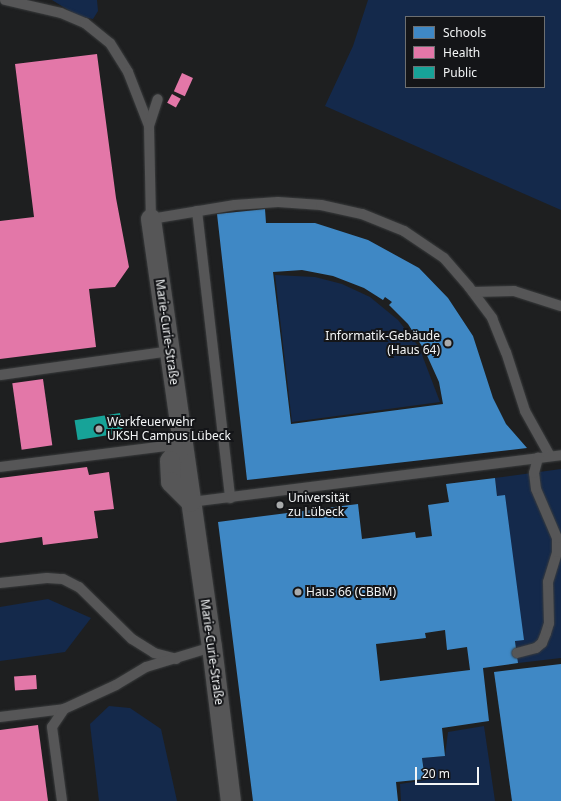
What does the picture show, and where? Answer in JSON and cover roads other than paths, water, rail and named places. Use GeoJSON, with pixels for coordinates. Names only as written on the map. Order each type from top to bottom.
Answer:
{"type":"FeatureCollection","features":[{"type":"Feature","properties":{"kind":"street","name":"Marie-Curie-Straße"},"geometry":{"type":"LineString","coordinates":[[151,219],[212,647],[231,801]]}},
{"type":"Feature","properties":{"kind":"lane"},"geometry":{"type":"LineString","coordinates":[[5,0],[60,13],[85,23],[103,35],[110,42],[128,72],[149,126]]}},
{"type":"Feature","properties":{"kind":"lane"},"geometry":{"type":"LineString","coordinates":[[158,99],[149,126],[151,219],[235,205],[278,202],[321,206],[362,214],[404,231],[444,258],[473,292],[492,318],[506,352],[515,386],[525,411],[550,456]]}},
{"type":"Feature","properties":{"kind":"lane"},"geometry":{"type":"LineString","coordinates":[[197,211],[230,498]]}},
{"type":"Feature","properties":{"kind":"lane"},"geometry":{"type":"LineString","coordinates":[[473,292],[514,291],[561,306]]}},
{"type":"Feature","properties":{"kind":"lane"},"geometry":{"type":"LineString","coordinates":[[0,375],[170,351]]}},
{"type":"Feature","properties":{"kind":"lane"},"geometry":{"type":"LineString","coordinates":[[0,467],[183,444]]}},
{"type":"Feature","properties":{"kind":"lane"},"geometry":{"type":"LineString","coordinates":[[191,502],[561,455]]}},
{"type":"Feature","properties":{"kind":"lane"},"geometry":{"type":"LineString","coordinates":[[517,653],[536,648],[544,638],[549,623],[548,582],[557,552],[557,538],[536,489],[534,473],[538,458]]}},
{"type":"Feature","properties":{"kind":"lane"},"geometry":{"type":"LineString","coordinates":[[0,583],[47,578],[63,579],[79,587],[132,639],[154,653],[178,659]]}},
{"type":"Feature","properties":{"kind":"lane"},"geometry":{"type":"LineString","coordinates":[[0,717],[64,709],[116,685],[146,667],[178,659],[212,647]]}},
{"type":"Feature","properties":{"kind":"lane"},"geometry":{"type":"LineString","coordinates":[[62,801],[52,726],[64,709]]}},
{"type":"Feature","properties":{"kind":"place","name":"Informatik-Gebäude (Haus 64)"},"geometry":{"type":"Point","coordinates":[448,343]}},
{"type":"Feature","properties":{"kind":"place","name":"Werkfeuerwehr UKSH Campus Lübeck"},"geometry":{"type":"Point","coordinates":[99,429]}},
{"type":"Feature","properties":{"kind":"place","name":"Universität zu Lübeck"},"geometry":{"type":"Point","coordinates":[280,505]}},
{"type":"Feature","properties":{"kind":"place","name":"Haus 66 (CBBM)"},"geometry":{"type":"Point","coordinates":[298,592]}}]}
